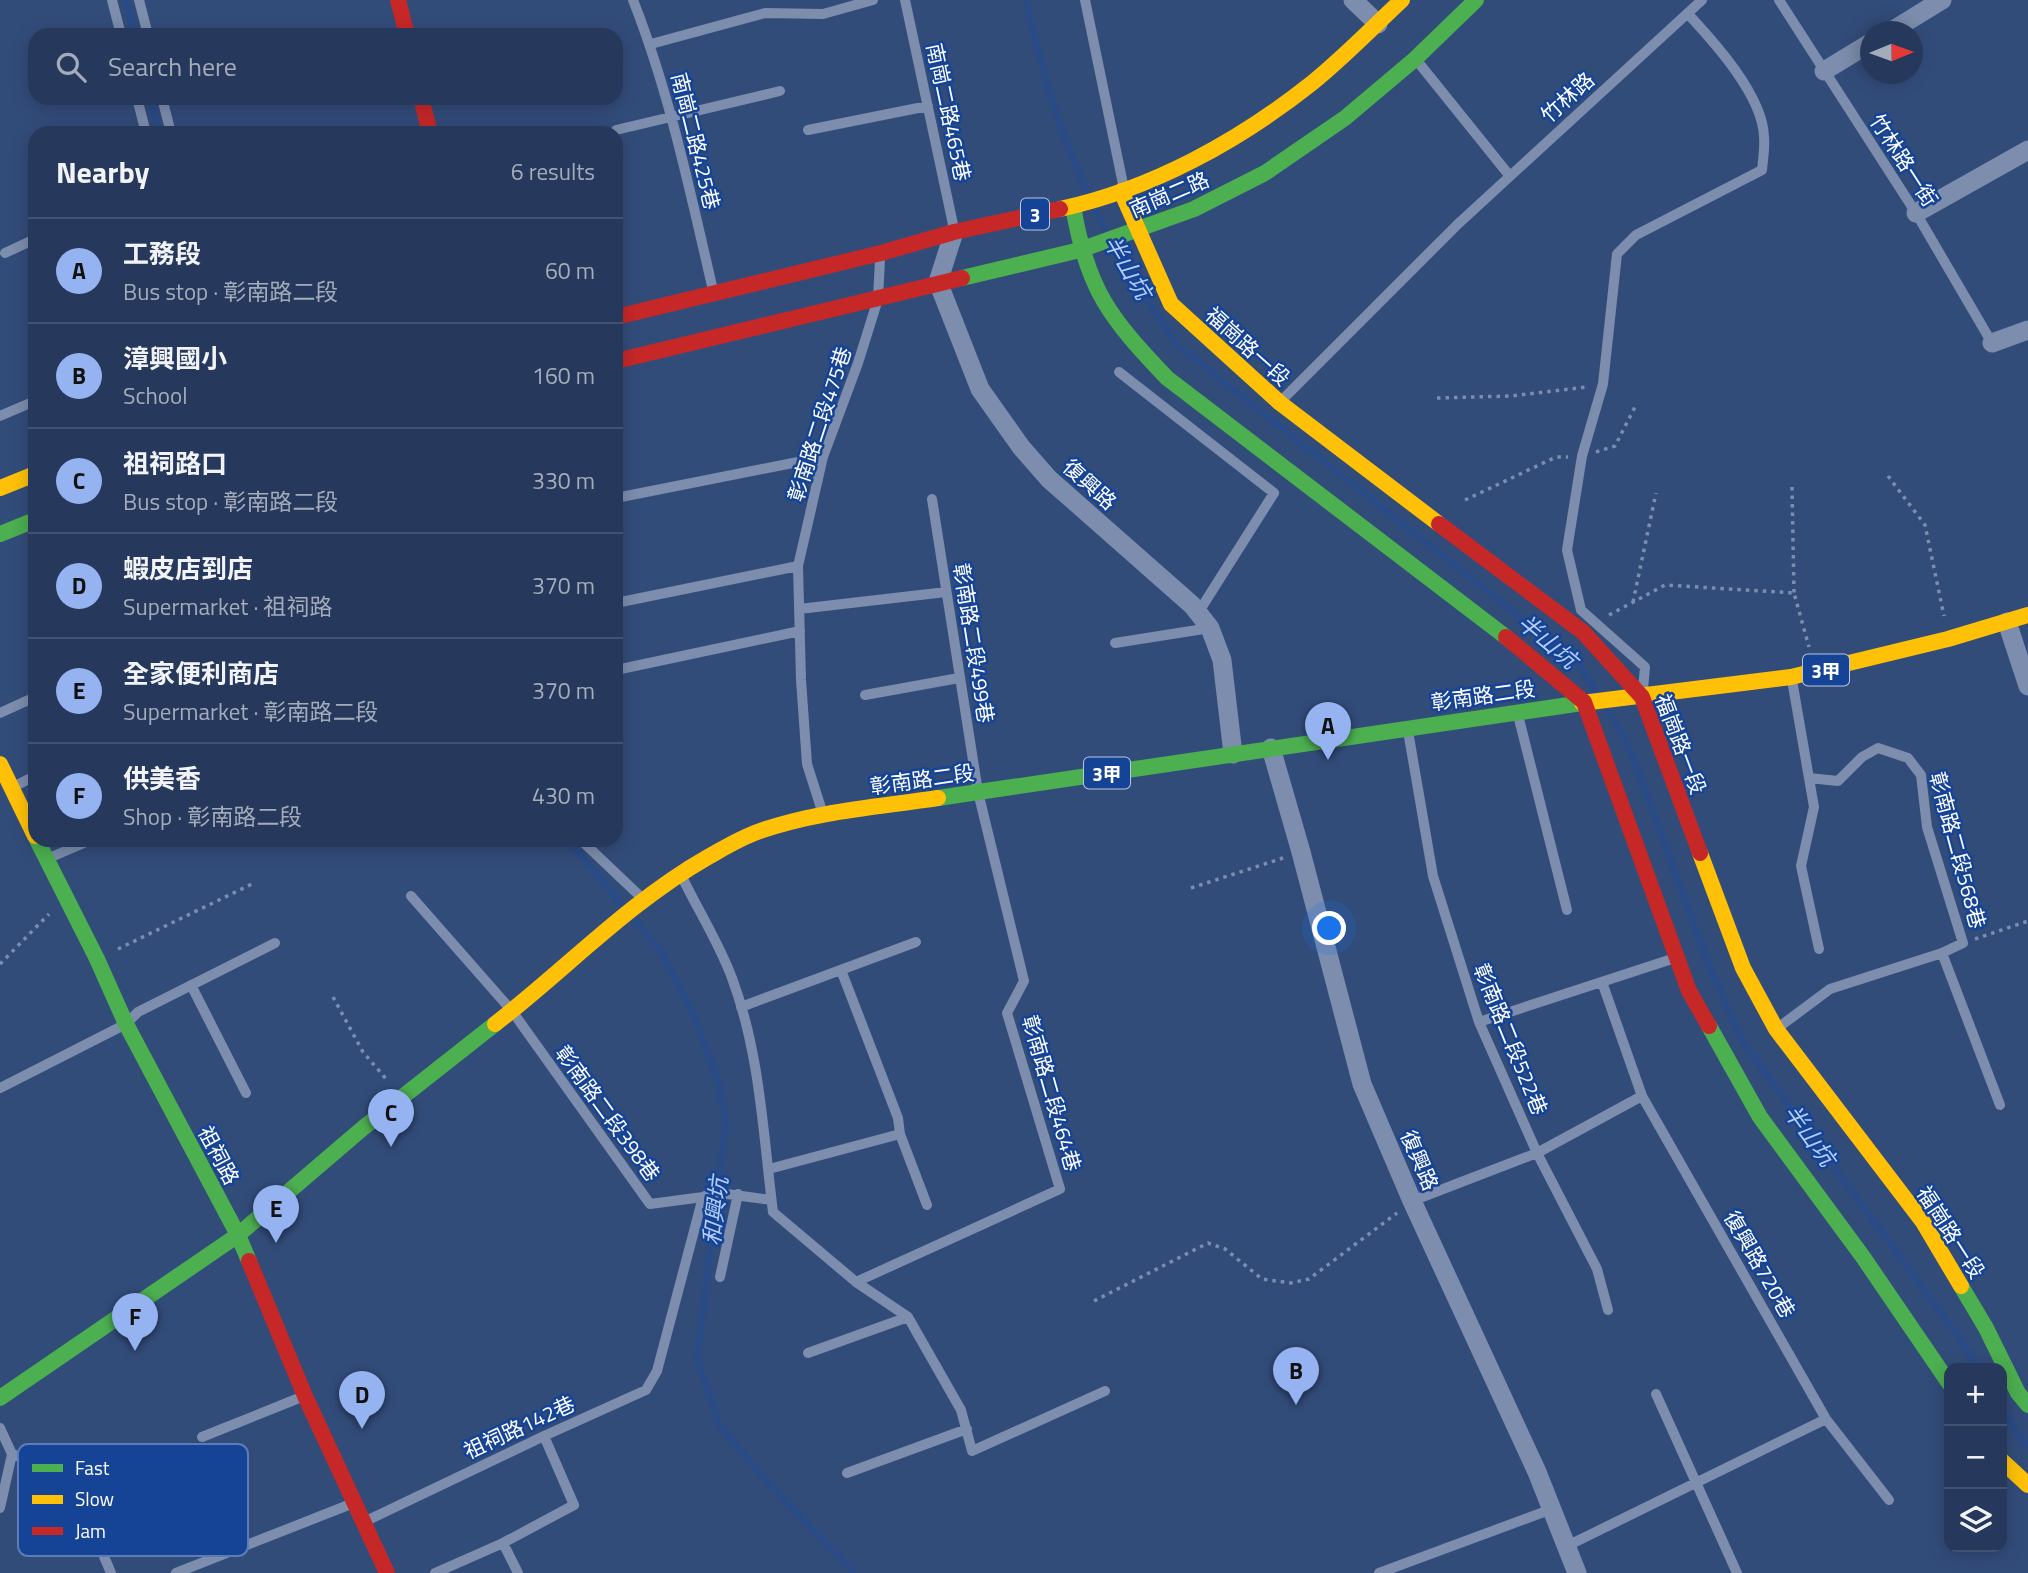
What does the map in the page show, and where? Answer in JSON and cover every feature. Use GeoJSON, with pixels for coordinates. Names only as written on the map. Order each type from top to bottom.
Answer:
{"type":"FeatureCollection","features":[{"type":"Feature","properties":{"kind":"main road"},"geometry":{"type":"LineString","coordinates":[[398,0],[405,28]]}},
{"type":"Feature","properties":{"kind":"main road","name":"南崗二路"},"geometry":{"type":"LineString","coordinates":[[623,315],[881,253],[954,232],[1073,206],[1175,170],[1248,128],[1312,83],[1402,0]]}},
{"type":"Feature","properties":{"kind":"main road","name":"南崗二路"},"geometry":{"type":"LineString","coordinates":[[623,359],[1080,250],[1137,232],[1194,209],[1265,173],[1345,118],[1415,59],[1476,0]]}},
{"type":"Feature","properties":{"kind":"main road"},"geometry":{"type":"LineString","coordinates":[[423,105],[428,126]]}},
{"type":"Feature","properties":{"kind":"main road","name":"福崗路一段"},"geometry":{"type":"LineString","coordinates":[[1121,191],[1171,304],[1280,403],[1583,632],[1642,697],[1743,968],[1776,1029],[1923,1222],[1986,1328],[2018,1393],[2028,1405]]}},
{"type":"Feature","properties":{"kind":"main road"},"geometry":{"type":"LineString","coordinates":[[1073,206],[1080,250],[1091,281],[1118,324],[1167,378],[1592,701],[1689,991],[1760,1117],[1863,1257],[1944,1376]]}},
{"type":"Feature","properties":{"kind":"main road"},"geometry":{"type":"LineString","coordinates":[[0,488],[28,477]]}},
{"type":"Feature","properties":{"kind":"main road"},"geometry":{"type":"LineString","coordinates":[[0,534],[28,523]]}},
{"type":"Feature","properties":{"kind":"main road","name":"彰南路二段"},"geometry":{"type":"LineString","coordinates":[[0,1398],[238,1235],[401,1098],[680,873],[759,831],[823,815],[1407,727],[1791,677],[1948,639],[2028,615]]}},
{"type":"Feature","properties":{"kind":"main road","name":"祖祠路"},"geometry":{"type":"LineString","coordinates":[[0,764],[6,790],[28,825]]}},
{"type":"Feature","properties":{"kind":"main road","name":"祖祠路"},"geometry":{"type":"LineString","coordinates":[[40,847],[97,959],[126,1024],[238,1235],[305,1396],[387,1573]]}},
{"type":"Feature","properties":{"kind":"main road"},"geometry":{"type":"LineString","coordinates":[[2007,1466],[2028,1485]]}},
{"type":"Feature","properties":{"kind":"street"},"geometry":{"type":"LineString","coordinates":[[1353,0],[1378,24]]}},
{"type":"Feature","properties":{"kind":"street"},"geometry":{"type":"LineString","coordinates":[[1908,21],[1942,0]]}},
{"type":"Feature","properties":{"kind":"street"},"geometry":{"type":"LineString","coordinates":[[1824,71],[1860,50]]}},
{"type":"Feature","properties":{"kind":"street"},"geometry":{"type":"LineString","coordinates":[[1916,213],[2028,150]]}},
{"type":"Feature","properties":{"kind":"street"},"geometry":{"type":"LineString","coordinates":[[938,282],[954,232]]}},
{"type":"Feature","properties":{"kind":"street","name":"復興路"},"geometry":{"type":"LineString","coordinates":[[938,282],[980,389],[1021,447],[1049,479],[1204,621],[1222,660],[1233,754]]}},
{"type":"Feature","properties":{"kind":"street"},"geometry":{"type":"LineString","coordinates":[[1992,343],[2028,330]]}},
{"type":"Feature","properties":{"kind":"street"},"geometry":{"type":"LineString","coordinates":[[2007,622],[2028,686]]}},
{"type":"Feature","properties":{"kind":"street","name":"復興路"},"geometry":{"type":"LineString","coordinates":[[1271,748],[1362,1084],[1412,1201],[1552,1509],[1577,1573]]}},
{"type":"Feature","properties":{"kind":"lane"},"geometry":{"type":"LineString","coordinates":[[112,0],[119,28]]}},
{"type":"Feature","properties":{"kind":"lane"},"geometry":{"type":"LineString","coordinates":[[139,0],[146,28]]}},
{"type":"Feature","properties":{"kind":"lane","name":"南崗二路425巷"},"geometry":{"type":"LineString","coordinates":[[633,0],[672,116],[714,293]]}},
{"type":"Feature","properties":{"kind":"lane"},"geometry":{"type":"LineString","coordinates":[[650,44],[765,13],[823,14],[873,0]]}},
{"type":"Feature","properties":{"kind":"lane","name":"南崗二路465巷"},"geometry":{"type":"LineString","coordinates":[[905,0],[954,232]]}},
{"type":"Feature","properties":{"kind":"lane"},"geometry":{"type":"LineString","coordinates":[[1085,0],[1123,180],[1121,191]]}},
{"type":"Feature","properties":{"kind":"lane","name":"竹林路"},"geometry":{"type":"LineString","coordinates":[[1280,403],[1458,223],[1702,0]]}},
{"type":"Feature","properties":{"kind":"lane","name":"竹林路一街"},"geometry":{"type":"LineString","coordinates":[[1779,0],[1916,213],[1992,343]]}},
{"type":"Feature","properties":{"kind":"lane"},"geometry":{"type":"LineString","coordinates":[[1642,697],[1645,667],[1581,610],[1567,550],[1582,456],[1603,384],[1617,254],[1636,236],[1762,170],[1765,136],[1756,106],[1720,47],[1688,14]]}},
{"type":"Feature","properties":{"kind":"lane"},"geometry":{"type":"LineString","coordinates":[[1415,59],[1509,175]]}},
{"type":"Feature","properties":{"kind":"lane"},"geometry":{"type":"LineString","coordinates":[[623,128],[780,92]]}},
{"type":"Feature","properties":{"kind":"lane"},"geometry":{"type":"LineString","coordinates":[[139,105],[144,126]]}},
{"type":"Feature","properties":{"kind":"lane"},"geometry":{"type":"LineString","coordinates":[[164,105],[169,126]]}},
{"type":"Feature","properties":{"kind":"lane"},"geometry":{"type":"LineString","coordinates":[[808,130],[928,106]]}},
{"type":"Feature","properties":{"kind":"lane"},"geometry":{"type":"LineString","coordinates":[[5,253],[28,242]]}},
{"type":"Feature","properties":{"kind":"lane","name":"彰南路二段475巷"},"geometry":{"type":"LineString","coordinates":[[823,815],[807,764],[799,566],[823,457],[858,363],[878,299],[881,253]]}},
{"type":"Feature","properties":{"kind":"lane"},"geometry":{"type":"LineString","coordinates":[[1115,643],[1204,621],[1274,493],[1119,372]]}},
{"type":"Feature","properties":{"kind":"lane"},"geometry":{"type":"LineString","coordinates":[[0,416],[28,404]]}},
{"type":"Feature","properties":{"kind":"lane"},"geometry":{"type":"LineString","coordinates":[[623,497],[823,457]]}},
{"type":"Feature","properties":{"kind":"lane","name":"彰南路二段499巷"},"geometry":{"type":"LineString","coordinates":[[932,499],[978,792]]}},
{"type":"Feature","properties":{"kind":"lane"},"geometry":{"type":"LineString","coordinates":[[623,602],[799,566]]}},
{"type":"Feature","properties":{"kind":"lane"},"geometry":{"type":"LineString","coordinates":[[799,609],[946,592]]}},
{"type":"Feature","properties":{"kind":"lane"},"geometry":{"type":"LineString","coordinates":[[623,669],[800,631]]}},
{"type":"Feature","properties":{"kind":"lane"},"geometry":{"type":"LineString","coordinates":[[1791,677],[1814,807],[1801,866],[1819,949]]}},
{"type":"Feature","properties":{"kind":"lane"},"geometry":{"type":"LineString","coordinates":[[864,695],[959,678]]}},
{"type":"Feature","properties":{"kind":"lane"},"geometry":{"type":"LineString","coordinates":[[0,713],[28,700]]}},
{"type":"Feature","properties":{"kind":"lane"},"geometry":{"type":"LineString","coordinates":[[1517,711],[1567,910]]}},
{"type":"Feature","properties":{"kind":"lane","name":"彰南路二段522巷"},"geometry":{"type":"LineString","coordinates":[[1407,727],[1433,876],[1479,1022],[1537,1153],[1597,1269],[1608,1310]]}},
{"type":"Feature","properties":{"kind":"lane","name":"彰南路二段568巷"},"geometry":{"type":"LineString","coordinates":[[1776,1029],[1830,989],[1942,953],[1963,943],[1927,827],[1921,775],[1908,758],[1878,748],[1862,757],[1838,781],[1809,778]]}},
{"type":"Feature","properties":{"kind":"lane"},"geometry":{"type":"LineString","coordinates":[[6,790],[28,779]]}},
{"type":"Feature","properties":{"kind":"lane","name":"彰南路二段464巷"},"geometry":{"type":"LineString","coordinates":[[856,1282],[1060,1189],[1007,1013],[1024,981],[978,792]]}},
{"type":"Feature","properties":{"kind":"lane"},"geometry":{"type":"LineString","coordinates":[[46,860],[75,847]]}},
{"type":"Feature","properties":{"kind":"lane"},"geometry":{"type":"LineString","coordinates":[[588,847],[640,903]]}},
{"type":"Feature","properties":{"kind":"lane"},"geometry":{"type":"LineString","coordinates":[[680,873],[731,976],[741,1007],[761,1096],[773,1212],[856,1282],[908,1317],[961,1410],[972,1451],[1105,1391]]}},
{"type":"Feature","properties":{"kind":"lane"},"geometry":{"type":"LineString","coordinates":[[411,896],[512,1011]]}},
{"type":"Feature","properties":{"kind":"lane"},"geometry":{"type":"LineString","coordinates":[[741,1007],[916,942]]}},
{"type":"Feature","properties":{"kind":"lane"},"geometry":{"type":"LineString","coordinates":[[0,1088],[126,1024],[138,1012],[275,943]]}},
{"type":"Feature","properties":{"kind":"lane"},"geometry":{"type":"LineString","coordinates":[[1942,953],[2000,1105]]}},
{"type":"Feature","properties":{"kind":"lane"},"geometry":{"type":"LineString","coordinates":[[1479,1022],[1677,957]]}},
{"type":"Feature","properties":{"kind":"lane"},"geometry":{"type":"LineString","coordinates":[[841,970],[898,1118],[900,1134],[927,1205]]}},
{"type":"Feature","properties":{"kind":"lane","name":"復興路720巷"},"geometry":{"type":"LineString","coordinates":[[1602,982],[1642,1096],[1826,1419],[1889,1500]]}},
{"type":"Feature","properties":{"kind":"lane"},"geometry":{"type":"LineString","coordinates":[[191,985],[246,1093]]}},
{"type":"Feature","properties":{"kind":"lane","name":"彰南路二段398巷"},"geometry":{"type":"LineString","coordinates":[[512,1011],[650,1204],[707,1194],[738,1194],[771,1200]]}},
{"type":"Feature","properties":{"kind":"lane"},"geometry":{"type":"LineString","coordinates":[[1412,1201],[1537,1153],[1642,1096]]}},
{"type":"Feature","properties":{"kind":"lane"},"geometry":{"type":"LineString","coordinates":[[769,1168],[900,1134]]}},
{"type":"Feature","properties":{"kind":"lane","name":"祖祠路142巷"},"geometry":{"type":"LineString","coordinates":[[363,1522],[646,1390],[657,1371],[707,1194]]}},
{"type":"Feature","properties":{"kind":"lane"},"geometry":{"type":"LineString","coordinates":[[720,1278],[738,1194]]}},
{"type":"Feature","properties":{"kind":"lane"},"geometry":{"type":"LineString","coordinates":[[808,1353],[908,1317]]}},
{"type":"Feature","properties":{"kind":"lane"},"geometry":{"type":"LineString","coordinates":[[1656,1395],[1737,1573]]}},
{"type":"Feature","properties":{"kind":"lane"},"geometry":{"type":"LineString","coordinates":[[202,1437],[305,1396]]}},
{"type":"Feature","properties":{"kind":"lane"},"geometry":{"type":"LineString","coordinates":[[1567,1546],[1826,1419]]}},
{"type":"Feature","properties":{"kind":"lane"},"geometry":{"type":"LineString","coordinates":[[0,1428],[12,1454],[0,1508]]}},
{"type":"Feature","properties":{"kind":"lane"},"geometry":{"type":"LineString","coordinates":[[847,1473],[967,1429]]}},
{"type":"Feature","properties":{"kind":"lane"},"geometry":{"type":"LineString","coordinates":[[435,1573],[503,1543],[575,1505],[544,1436]]}},
{"type":"Feature","properties":{"kind":"lane"},"geometry":{"type":"LineString","coordinates":[[12,1454],[18,1456]]}},
{"type":"Feature","properties":{"kind":"lane"},"geometry":{"type":"LineString","coordinates":[[248,1544],[354,1502]]}},
{"type":"Feature","properties":{"kind":"lane"},"geometry":{"type":"LineString","coordinates":[[1379,1573],[1552,1509]]}},
{"type":"Feature","properties":{"kind":"lane"},"geometry":{"type":"LineString","coordinates":[[503,1543],[518,1573]]}},
{"type":"Feature","properties":{"kind":"lane"},"geometry":{"type":"LineString","coordinates":[[104,1556],[111,1573]]}},
{"type":"Feature","properties":{"kind":"lane"},"geometry":{"type":"LineString","coordinates":[[176,1573],[219,1556]]}},
{"type":"Feature","properties":{"kind":"path"},"geometry":{"type":"LineString","coordinates":[[1437,398],[1511,396],[1603,384]]}},
{"type":"Feature","properties":{"kind":"path"},"geometry":{"type":"LineString","coordinates":[[1465,500],[1556,457],[1582,456],[1615,446],[1635,407]]}},
{"type":"Feature","properties":{"kind":"path"},"geometry":{"type":"LineString","coordinates":[[1888,475],[1925,526],[1948,639]]}},
{"type":"Feature","properties":{"kind":"path"},"geometry":{"type":"LineString","coordinates":[[1792,487],[1794,593],[1816,672]]}},
{"type":"Feature","properties":{"kind":"path"},"geometry":{"type":"LineString","coordinates":[[1633,602],[1656,493]]}},
{"type":"Feature","properties":{"kind":"path"},"geometry":{"type":"LineString","coordinates":[[1595,622],[1665,585],[1794,593]]}},
{"type":"Feature","properties":{"kind":"path"},"geometry":{"type":"LineString","coordinates":[[1191,888],[1301,852]]}},
{"type":"Feature","properties":{"kind":"path"},"geometry":{"type":"LineString","coordinates":[[97,959],[251,884]]}},
{"type":"Feature","properties":{"kind":"path"},"geometry":{"type":"LineString","coordinates":[[0,964],[65,897]]}},
{"type":"Feature","properties":{"kind":"path"},"geometry":{"type":"LineString","coordinates":[[1963,943],[2028,921]]}},
{"type":"Feature","properties":{"kind":"path"},"geometry":{"type":"LineString","coordinates":[[333,997],[363,1052],[401,1098]]}},
{"type":"Feature","properties":{"kind":"path"},"geometry":{"type":"LineString","coordinates":[[1094,1301],[1208,1243],[1225,1249],[1262,1279],[1291,1283],[1309,1279],[1412,1201]]}},
{"type":"Feature","properties":{"kind":"waterway","name":"和興坑"},"geometry":{"type":"LineString","coordinates":[[126,0],[133,28]]}},
{"type":"Feature","properties":{"kind":"waterway","name":"半山坑"},"geometry":{"type":"LineString","coordinates":[[1026,0],[1051,97],[1087,191]]}},
{"type":"Feature","properties":{"kind":"waterway","name":"和興坑"},"geometry":{"type":"LineString","coordinates":[[153,105],[157,126]]}},
{"type":"Feature","properties":{"kind":"waterway","name":"半山坑"},"geometry":{"type":"LineString","coordinates":[[1094,207],[1106,232]]}},
{"type":"Feature","properties":{"kind":"waterway","name":"半山坑"},"geometry":{"type":"LineString","coordinates":[[1114,248],[1176,344],[1577,662],[1596,692]]}},
{"type":"Feature","properties":{"kind":"waterway","name":"半山坑"},"geometry":{"type":"LineString","coordinates":[[1607,710],[1628,744],[1713,976],[1745,1045],[1975,1363]]}},
{"type":"Feature","properties":{"kind":"waterway","name":"和興坑"},"geometry":{"type":"LineString","coordinates":[[574,847],[623,906]]}},
{"type":"Feature","properties":{"kind":"waterway","name":"和興坑"},"geometry":{"type":"LineString","coordinates":[[634,919],[660,950],[694,1015],[719,1085],[726,1122],[697,1358],[720,1426],[769,1484],[854,1573]]}},
{"type":"Feature","properties":{"kind":"waterway","name":"半山坑"},"geometry":{"type":"LineString","coordinates":[[2007,1416],[2021,1439],[2028,1445]]}},
{"type":"Feature","properties":{"kind":"traffic: fast"},"geometry":{"type":"LineString","coordinates":[[962,278],[1080,250],[1194,209],[1265,173],[1345,118],[1415,59],[1476,0]]}},
{"type":"Feature","properties":{"kind":"traffic: fast"},"geometry":{"type":"LineString","coordinates":[[1073,206],[1086,260],[1104,301],[1130,338],[1167,378],[1506,637]]}},
{"type":"Feature","properties":{"kind":"traffic: fast"},"geometry":{"type":"LineString","coordinates":[[0,534],[28,523]]}},
{"type":"Feature","properties":{"kind":"traffic: fast"},"geometry":{"type":"LineString","coordinates":[[938,798],[1582,703]]}},
{"type":"Feature","properties":{"kind":"traffic: fast"},"geometry":{"type":"LineString","coordinates":[[41,847],[97,959],[126,1024],[238,1235],[249,1261]]}},
{"type":"Feature","properties":{"kind":"traffic: fast"},"geometry":{"type":"LineString","coordinates":[[0,1398],[238,1235],[363,1128],[495,1024]]}},
{"type":"Feature","properties":{"kind":"traffic: fast"},"geometry":{"type":"LineString","coordinates":[[1709,1026],[1760,1117],[1863,1257],[1944,1376]]}},
{"type":"Feature","properties":{"kind":"traffic: fast"},"geometry":{"type":"LineString","coordinates":[[1961,1286],[1986,1328],[2018,1393],[2028,1405]]}},
{"type":"Feature","properties":{"kind":"traffic: slow"},"geometry":{"type":"LineString","coordinates":[[1060,209],[1128,189],[1161,176],[1224,143],[1312,83],[1402,0]]}},
{"type":"Feature","properties":{"kind":"traffic: slow"},"geometry":{"type":"LineString","coordinates":[[1121,191],[1171,304],[1280,403],[1439,524]]}},
{"type":"Feature","properties":{"kind":"traffic: slow"},"geometry":{"type":"LineString","coordinates":[[0,488],[28,477]]}},
{"type":"Feature","properties":{"kind":"traffic: slow"},"geometry":{"type":"LineString","coordinates":[[1582,703],[1791,677],[1948,639],[2028,615]]}},
{"type":"Feature","properties":{"kind":"traffic: slow"},"geometry":{"type":"LineString","coordinates":[[0,764],[28,822]]}},
{"type":"Feature","properties":{"kind":"traffic: slow"},"geometry":{"type":"LineString","coordinates":[[495,1024],[651,894],[740,839],[804,819],[938,798]]}},
{"type":"Feature","properties":{"kind":"traffic: slow"},"geometry":{"type":"LineString","coordinates":[[1700,853],[1743,968],[1776,1029],[1923,1222],[1961,1286]]}},
{"type":"Feature","properties":{"kind":"traffic: slow"},"geometry":{"type":"LineString","coordinates":[[2007,1466],[2028,1485]]}},
{"type":"Feature","properties":{"kind":"traffic: jam"},"geometry":{"type":"LineString","coordinates":[[398,0],[405,28]]}},
{"type":"Feature","properties":{"kind":"traffic: jam"},"geometry":{"type":"LineString","coordinates":[[423,105],[428,126]]}},
{"type":"Feature","properties":{"kind":"traffic: jam"},"geometry":{"type":"LineString","coordinates":[[623,315],[881,253],[954,232],[1060,209]]}},
{"type":"Feature","properties":{"kind":"traffic: jam"},"geometry":{"type":"LineString","coordinates":[[623,359],[962,278]]}},
{"type":"Feature","properties":{"kind":"traffic: jam"},"geometry":{"type":"LineString","coordinates":[[1439,524],[1583,632],[1642,697],[1700,853]]}},
{"type":"Feature","properties":{"kind":"traffic: jam"},"geometry":{"type":"LineString","coordinates":[[1506,637],[1584,702],[1689,991],[1709,1026]]}},
{"type":"Feature","properties":{"kind":"traffic: jam"},"geometry":{"type":"LineString","coordinates":[[249,1261],[305,1396],[387,1573]]}},
{"type":"Feature","properties":{"kind":"place","name":"工務段"},"geometry":{"type":"Point","coordinates":[1328,760]}},
{"type":"Feature","properties":{"kind":"place","name":"祖祠路口"},"geometry":{"type":"Point","coordinates":[391,1147]}},
{"type":"Feature","properties":{"kind":"place","name":"全家便利商店"},"geometry":{"type":"Point","coordinates":[276,1243]}},
{"type":"Feature","properties":{"kind":"place","name":"供美香"},"geometry":{"type":"Point","coordinates":[135,1351]}},
{"type":"Feature","properties":{"kind":"place","name":"漳興國小"},"geometry":{"type":"Point","coordinates":[1296,1405]}},
{"type":"Feature","properties":{"kind":"place","name":"蝦皮店到店"},"geometry":{"type":"Point","coordinates":[362,1429]}}]}
